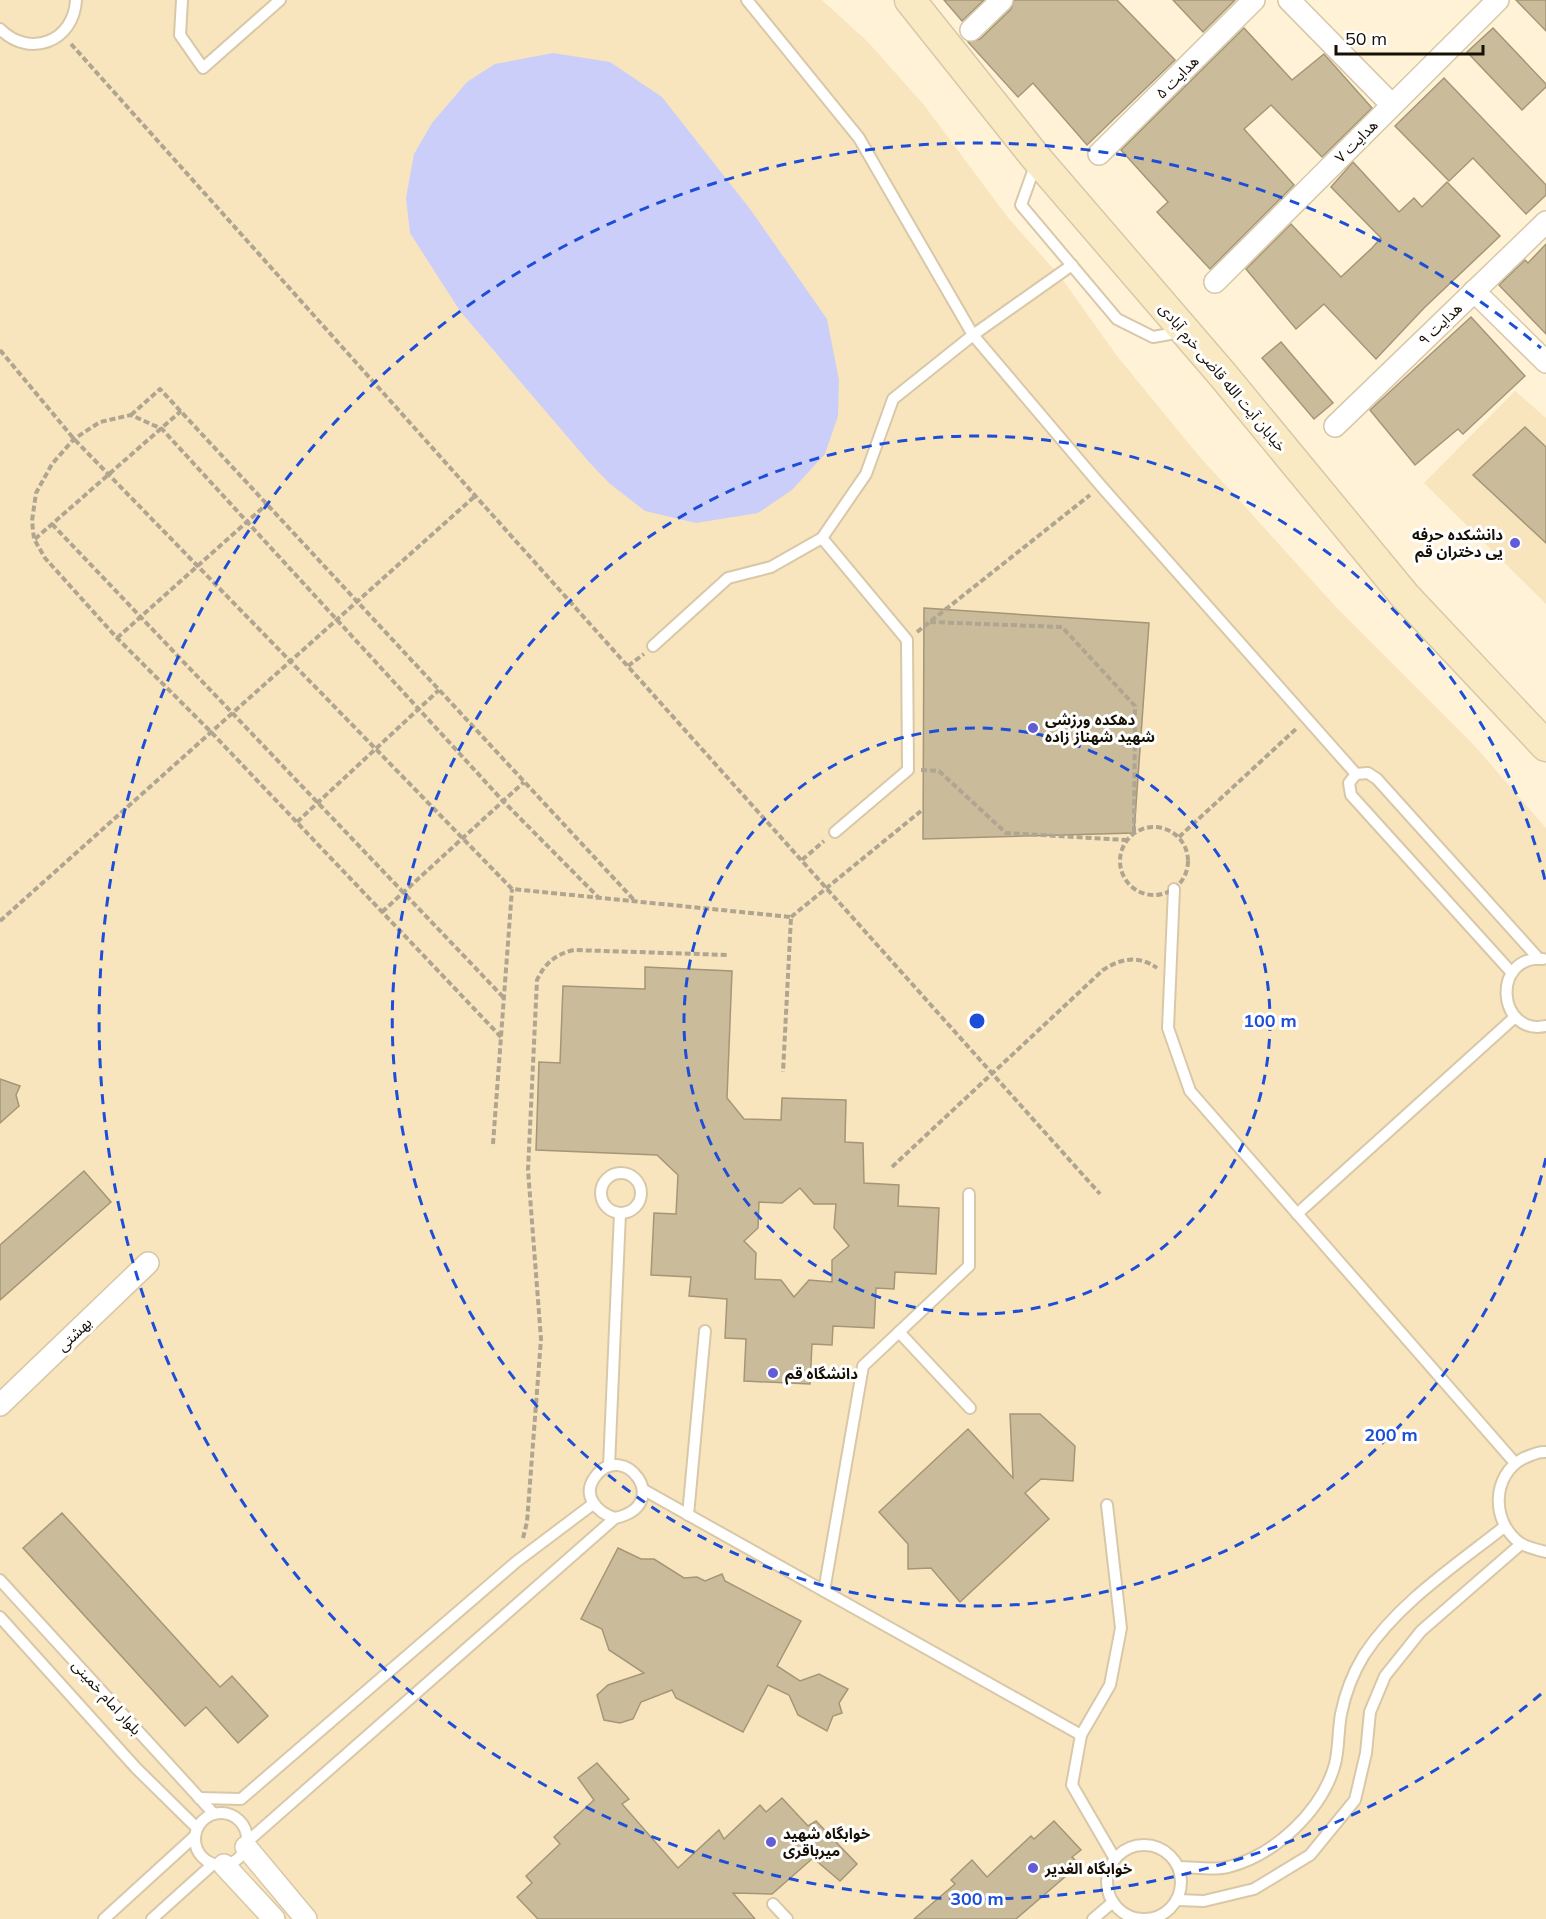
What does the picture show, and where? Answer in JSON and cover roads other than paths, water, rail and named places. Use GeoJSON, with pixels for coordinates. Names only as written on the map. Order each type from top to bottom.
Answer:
{"type":"FeatureCollection","features":[{"type":"Feature","properties":{"kind":"main road","name":"خیابان آیت الله قاضی خرم آبادی"},"geometry":{"type":"LineString","coordinates":[[910,0],[1037,159],[1405,596],[1546,746]]}},
{"type":"Feature","properties":{"kind":"street"},"geometry":{"type":"LineString","coordinates":[[971,30],[1002,0]]}},
{"type":"Feature","properties":{"kind":"street","name":"هدایت ۵"},"geometry":{"type":"LineString","coordinates":[[1099,154],[1254,0]]}},
{"type":"Feature","properties":{"kind":"street"},"geometry":{"type":"LineString","coordinates":[[1289,0],[1392,105]]}},
{"type":"Feature","properties":{"kind":"street","name":"هدایت ۷"},"geometry":{"type":"LineString","coordinates":[[1215,282],[1498,0]]}},
{"type":"Feature","properties":{"kind":"street","name":"هدایت ۹"},"geometry":{"type":"LineString","coordinates":[[1335,426],[1546,222]]}},
{"type":"Feature","properties":{"kind":"street"},"geometry":{"type":"LineString","coordinates":[[1474,291],[1546,362]]}},
{"type":"Feature","properties":{"kind":"street","name":"بهشتی"},"geometry":{"type":"LineString","coordinates":[[0,1405],[148,1263]]}},
{"type":"Feature","properties":{"kind":"street"},"geometry":{"type":"LineString","coordinates":[[247,1844],[306,1919]]}},
{"type":"Feature","properties":{"kind":"street"},"geometry":{"type":"LineString","coordinates":[[219,1864],[274,1919]]}},
{"type":"Feature","properties":{"kind":"lane"},"geometry":{"type":"LineString","coordinates":[[0,29],[18,42],[41,45],[62,34],[75,13],[76,0]]}},
{"type":"Feature","properties":{"kind":"lane"},"geometry":{"type":"LineString","coordinates":[[182,0],[180,35],[203,68],[280,0]]}},
{"type":"Feature","properties":{"kind":"lane"},"geometry":{"type":"LineString","coordinates":[[747,0],[859,138],[973,335],[1101,486],[1356,774]]}},
{"type":"Feature","properties":{"kind":"lane"},"geometry":{"type":"LineString","coordinates":[[1037,159],[1021,205],[1117,319],[1153,337],[1185,332]]}},
{"type":"Feature","properties":{"kind":"lane"},"geometry":{"type":"LineString","coordinates":[[653,646],[728,578],[771,567],[822,538],[866,474],[893,399],[973,335],[1072,265]]}},
{"type":"Feature","properties":{"kind":"lane"},"geometry":{"type":"LineString","coordinates":[[822,538],[907,640],[908,770],[835,832]]}},
{"type":"Feature","properties":{"kind":"lane"},"geometry":{"type":"LineString","coordinates":[[1512,973],[1351,795],[1349,783],[1356,774],[1368,772],[1377,779],[1543,959]]}},
{"type":"Feature","properties":{"kind":"lane"},"geometry":{"type":"LineString","coordinates":[[1173,889],[1172,986],[1168,1028],[1190,1091],[1515,1463]]}},
{"type":"Feature","properties":{"kind":"lane"},"geometry":{"type":"LineString","coordinates":[[1543,959],[1524,963],[1512,973],[1506,996],[1515,1017],[1532,1026],[1546,1026]]}},
{"type":"Feature","properties":{"kind":"lane"},"geometry":{"type":"LineString","coordinates":[[1297,1214],[1515,1017]]}},
{"type":"Feature","properties":{"kind":"lane"},"geometry":{"type":"LineString","coordinates":[[824,1591],[863,1366],[969,1266],[969,1194]]}},
{"type":"Feature","properties":{"kind":"lane"},"geometry":{"type":"LineString","coordinates":[[609,1466],[620,1213]]}},
{"type":"Feature","properties":{"kind":"lane"},"geometry":{"type":"LineString","coordinates":[[688,1515],[705,1331]]}},
{"type":"Feature","properties":{"kind":"lane"},"geometry":{"type":"LineString","coordinates":[[899,1332],[970,1408]]}},
{"type":"Feature","properties":{"kind":"lane"},"geometry":{"type":"LineString","coordinates":[[1546,1452],[1539,1451],[1515,1463],[1502,1482],[1498,1504],[1504,1527],[1521,1544],[1546,1552]]}},
{"type":"Feature","properties":{"kind":"lane"},"geometry":{"type":"LineString","coordinates":[[609,1466],[625,1466],[638,1475],[644,1490],[640,1505],[630,1515],[615,1518],[602,1514],[593,1504],[590,1492],[592,1481],[599,1472],[609,1466]]}},
{"type":"Feature","properties":{"kind":"lane"},"geometry":{"type":"LineString","coordinates":[[644,1490],[1081,1735]]}},
{"type":"Feature","properties":{"kind":"lane"},"geometry":{"type":"LineString","coordinates":[[104,1919],[196,1832],[204,1819],[219,1813],[241,1799],[516,1562],[593,1504]]}},
{"type":"Feature","properties":{"kind":"lane"},"geometry":{"type":"LineString","coordinates":[[1107,1505],[1121,1629],[1110,1685],[1081,1735],[1072,1785],[1115,1858]]}},
{"type":"Feature","properties":{"kind":"lane"},"geometry":{"type":"LineString","coordinates":[[152,1919],[219,1864],[238,1859],[247,1844],[615,1518]]}},
{"type":"Feature","properties":{"kind":"lane"},"geometry":{"type":"LineString","coordinates":[[1179,1867],[1227,1868],[1259,1854],[1270,1849],[1317,1805],[1335,1764],[1341,1714],[1350,1683],[1364,1656],[1378,1637],[1421,1594],[1504,1527]]}},
{"type":"Feature","properties":{"kind":"lane"},"geometry":{"type":"LineString","coordinates":[[1177,1900],[1203,1901],[1254,1889],[1310,1855],[1355,1800],[1366,1754],[1370,1712],[1384,1676],[1421,1631],[1521,1544]]}},
{"type":"Feature","properties":{"kind":"lane","name":"بلوار امام خمینی"},"geometry":{"type":"LineString","coordinates":[[0,1581],[199,1798],[219,1813]]}},
{"type":"Feature","properties":{"kind":"lane","name":"بلوار امام خمینی"},"geometry":{"type":"LineString","coordinates":[[0,1617],[196,1832]]}},
{"type":"Feature","properties":{"kind":"lane"},"geometry":{"type":"LineString","coordinates":[[199,1798],[241,1799]]}},
{"type":"Feature","properties":{"kind":"lane"},"geometry":{"type":"LineString","coordinates":[[219,1813],[242,1822],[247,1844]]}},
{"type":"Feature","properties":{"kind":"lane"},"geometry":{"type":"LineString","coordinates":[[196,1832],[197,1848],[203,1858],[219,1864]]}},
{"type":"Feature","properties":{"kind":"lane"},"geometry":{"type":"LineString","coordinates":[[1149,1845],[1167,1852],[1179,1867],[1182,1883],[1177,1900],[1160,1915],[1138,1918],[1124,1913],[1113,1902],[1108,1888],[1108,1873],[1115,1858],[1130,1847],[1149,1845]]}},
{"type":"Feature","properties":{"kind":"lane"},"geometry":{"type":"LineString","coordinates":[[1093,1919],[1113,1902]]}},
{"type":"Feature","properties":{"kind":"lane"},"geometry":{"type":"LineString","coordinates":[[773,1904],[787,1919]]}},
{"type":"Feature","properties":{"kind":"place","name":"دانشکده حرفه یی دختران قم"},"geometry":{"type":"Point","coordinates":[1515,543]}},
{"type":"Feature","properties":{"kind":"place","name":"دهکده ورزشی شهید شهناز زاده"},"geometry":{"type":"Point","coordinates":[1033,728]}},
{"type":"Feature","properties":{"kind":"place","name":"دانشگاه قم"},"geometry":{"type":"Point","coordinates":[773,1373]}},
{"type":"Feature","properties":{"kind":"place","name":"خوابگاه شهید میرباقری"},"geometry":{"type":"Point","coordinates":[771,1842]}},
{"type":"Feature","properties":{"kind":"place","name":"خوابگاه الغدیر"},"geometry":{"type":"Point","coordinates":[1033,1868]}}]}
